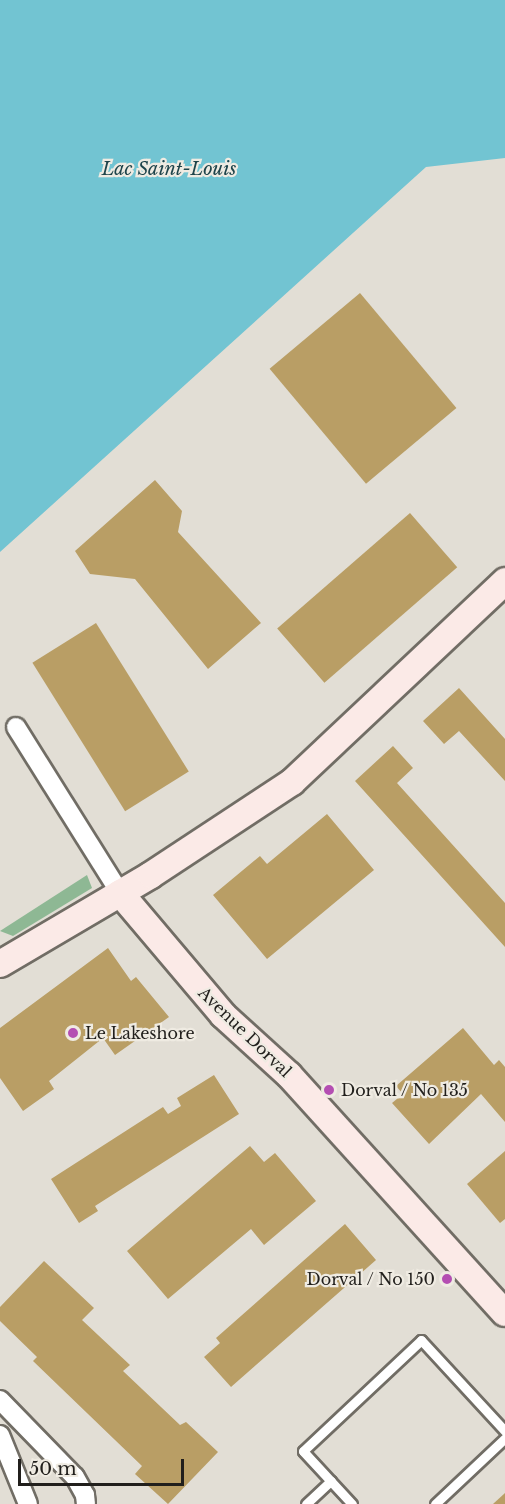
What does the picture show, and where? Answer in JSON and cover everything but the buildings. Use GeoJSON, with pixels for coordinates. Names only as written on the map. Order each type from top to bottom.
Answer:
{"type":"FeatureCollection","features":[{"type":"Feature","properties":{"kind":"street"},"geometry":{"type":"LineString","coordinates":[[0,964],[120,893],[292,782],[505,581]]}},
{"type":"Feature","properties":{"kind":"street","name":"Avenue Dorval"},"geometry":{"type":"LineString","coordinates":[[16,727],[120,893],[223,1015],[289,1075],[505,1313]]}},
{"type":"Feature","properties":{"kind":"street"},"geometry":{"type":"LineString","coordinates":[[0,1400],[75,1476],[85,1495],[86,1504]]}},
{"type":"Feature","properties":{"kind":"street"},"geometry":{"type":"LineString","coordinates":[[0,1435],[28,1504]]}},
{"type":"Feature","properties":{"kind":"lane"},"geometry":{"type":"LineString","coordinates":[[352,1504],[303,1451],[421,1340],[505,1431]]}},
{"type":"Feature","properties":{"kind":"lane"},"geometry":{"type":"LineString","coordinates":[[435,1504],[505,1438]]}},
{"type":"Feature","properties":{"kind":"lane"},"geometry":{"type":"LineString","coordinates":[[306,1504],[331,1481]]}},
{"type":"Feature","properties":{"kind":"green space"},"geometry":{"type":"Polygon","coordinates":[[[87,875],[92,888],[13,936],[0,931],[87,875]]]}},
{"type":"Feature","properties":{"kind":"water","name":"Lac Saint-Louis"},"geometry":{"type":"Polygon","coordinates":[[[0,0],[505,0],[505,158],[426,167],[0,552],[0,0]]]}},
{"type":"Feature","properties":{"kind":"place","name":"Le Lakeshore"},"geometry":{"type":"Point","coordinates":[73,1033]}},
{"type":"Feature","properties":{"kind":"place","name":"Dorval / No 135"},"geometry":{"type":"Point","coordinates":[329,1090]}},
{"type":"Feature","properties":{"kind":"place","name":"Dorval / No 150"},"geometry":{"type":"Point","coordinates":[447,1279]}}]}
